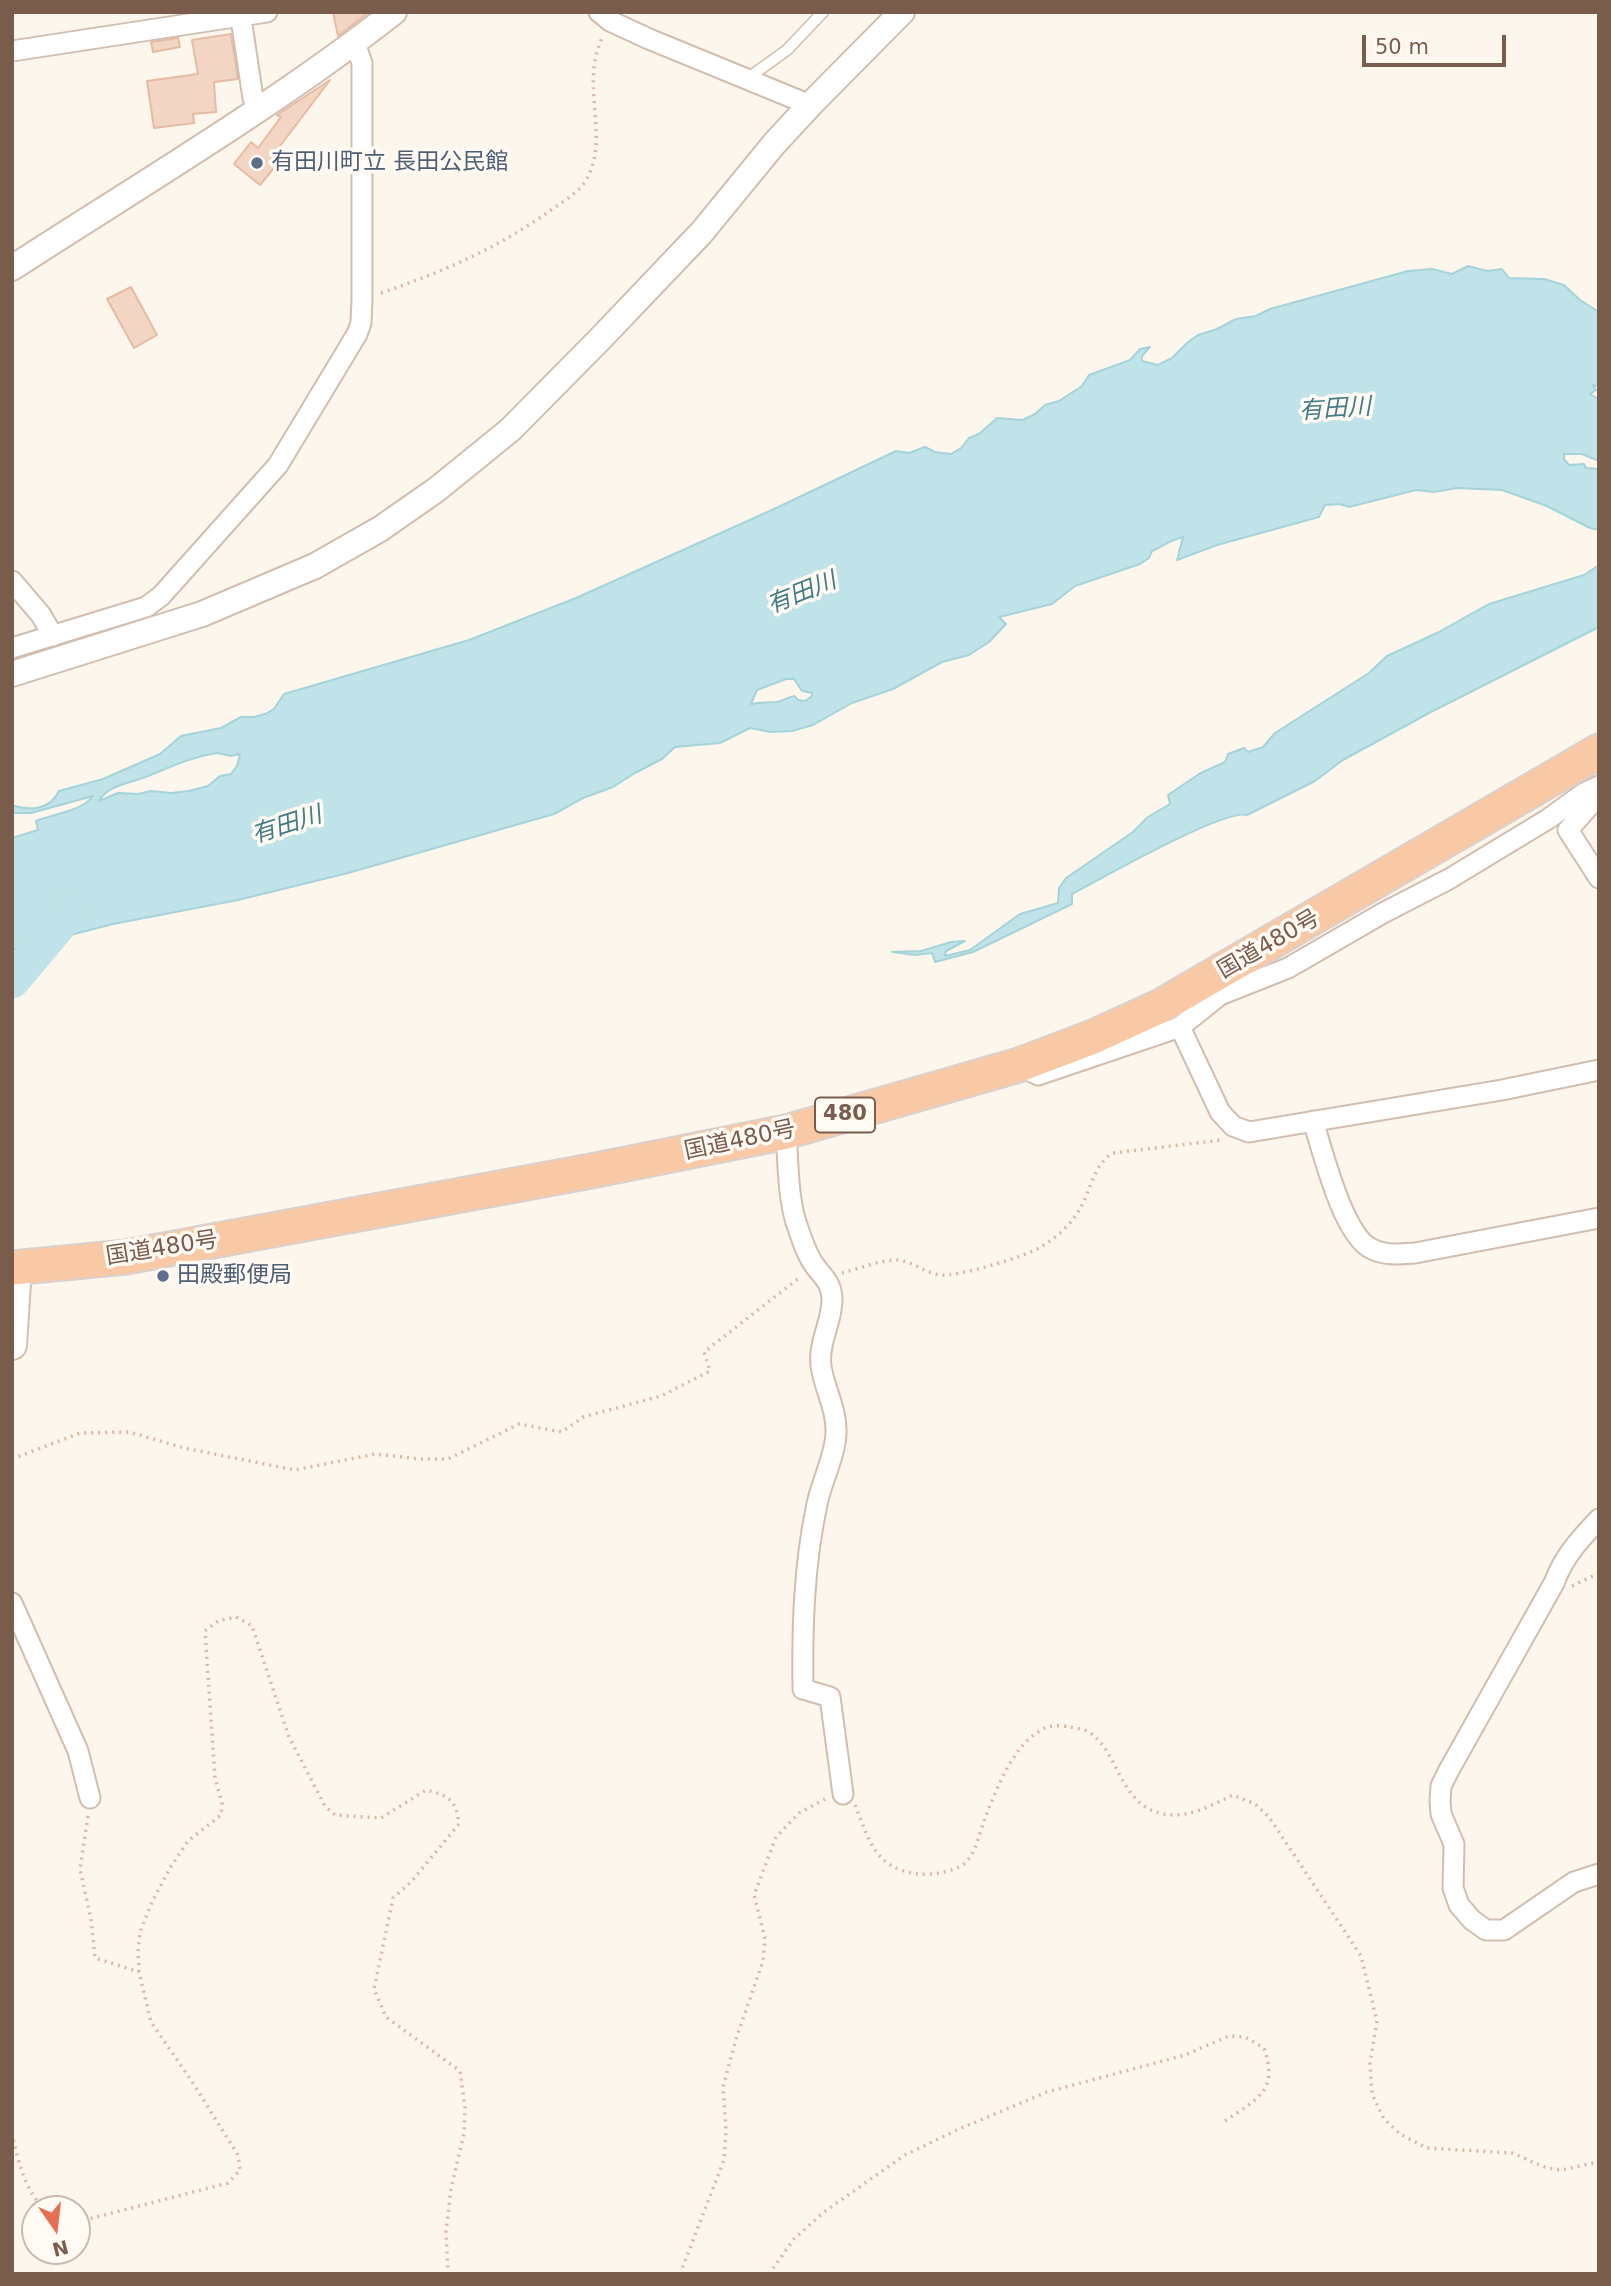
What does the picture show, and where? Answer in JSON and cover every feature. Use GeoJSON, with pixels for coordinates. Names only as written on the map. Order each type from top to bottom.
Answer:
{"type":"FeatureCollection","features":[{"type":"Feature","properties":{"kind":"highway","name":"国道480号"},"geometry":{"type":"LineString","coordinates":[[14,1261],[126,1257],[578,1174],[786,1132],[1019,1065],[1093,1037],[1161,1006],[1220,985],[1599,751]]}},
{"type":"Feature","properties":{"kind":"main road"},"geometry":{"type":"LineString","coordinates":[[12,1345],[14,1261]]}},
{"type":"Feature","properties":{"kind":"street"},"geometry":{"type":"LineString","coordinates":[[12,51],[267,12]]}},
{"type":"Feature","properties":{"kind":"street"},"geometry":{"type":"LineString","coordinates":[[12,268],[257,109],[355,43],[394,12]]}},
{"type":"Feature","properties":{"kind":"street"},"geometry":{"type":"LineString","coordinates":[[241,14],[253,98],[257,109]]}},
{"type":"Feature","properties":{"kind":"street"},"geometry":{"type":"LineString","coordinates":[[12,674],[202,614],[315,566],[380,529],[436,490],[510,430],[603,337],[702,232],[774,144],[892,16]]}},
{"type":"Feature","properties":{"kind":"street"},"geometry":{"type":"LineString","coordinates":[[604,17],[810,105]]}},
{"type":"Feature","properties":{"kind":"street"},"geometry":{"type":"LineString","coordinates":[[12,648],[146,607],[160,596],[278,465],[357,334],[361,323],[362,299],[362,63],[355,43]]}},
{"type":"Feature","properties":{"kind":"street"},"geometry":{"type":"LineString","coordinates":[[12,581],[41,615],[53,636]]}},
{"type":"Feature","properties":{"kind":"street"},"geometry":{"type":"LineString","coordinates":[[1019,1065],[1038,1075],[1180,1027],[1220,985],[1288,968],[1383,913],[1449,879],[1599,786]]}},
{"type":"Feature","properties":{"kind":"street"},"geometry":{"type":"LineString","coordinates":[[1599,795],[1568,830],[1599,878]]}},
{"type":"Feature","properties":{"kind":"street"},"geometry":{"type":"LineString","coordinates":[[1180,1027],[1220,1112],[1233,1126],[1250,1132],[1502,1090],[1599,1070]]}},
{"type":"Feature","properties":{"kind":"street"},"geometry":{"type":"LineString","coordinates":[[1313,1121],[1348,1224],[1370,1248],[1389,1255],[1415,1253],[1599,1218]]}},
{"type":"Feature","properties":{"kind":"street"},"geometry":{"type":"LineString","coordinates":[[786,1132],[795,1219],[804,1245],[821,1272],[832,1297],[820,1356],[823,1379],[833,1407],[837,1430],[835,1447],[817,1502],[803,1603],[803,1689],[830,1698],[843,1794]]}},
{"type":"Feature","properties":{"kind":"street"},"geometry":{"type":"LineString","coordinates":[[1599,1518],[1561,1564],[1554,1583],[1449,1770],[1441,1786],[1440,1801],[1441,1814],[1454,1844],[1453,1888],[1460,1905],[1472,1920],[1486,1930],[1504,1930],[1574,1882],[1599,1874]]}},
{"type":"Feature","properties":{"kind":"street"},"geometry":{"type":"LineString","coordinates":[[12,1603],[78,1751],[90,1798]]}},
{"type":"Feature","properties":{"kind":"lane"},"geometry":{"type":"LineString","coordinates":[[746,79],[787,50],[823,12]]}},
{"type":"Feature","properties":{"kind":"path"},"geometry":{"type":"LineString","coordinates":[[362,299],[434,275],[475,257],[514,236],[582,185],[593,162],[596,146],[593,63],[604,17]]}},
{"type":"Feature","properties":{"kind":"path"},"geometry":{"type":"LineString","coordinates":[[12,1459],[80,1433],[129,1432],[184,1448],[295,1470],[374,1454],[448,1459],[519,1424],[562,1433],[583,1418],[661,1396],[710,1371],[704,1352],[821,1272],[893,1260],[905,1261],[940,1275],[963,1273],[1038,1249],[1070,1224],[1081,1208],[1102,1159],[1113,1153],[1228,1139],[1250,1132]]}},
{"type":"Feature","properties":{"kind":"path"},"geometry":{"type":"LineString","coordinates":[[91,2218],[228,2183],[240,2170],[238,2155],[151,2022],[139,1972],[138,1952],[140,1932],[152,1902],[188,1841],[220,1815],[222,1803],[215,1778],[205,1666],[205,1631],[218,1621],[236,1617],[253,1626],[289,1737],[325,1806],[335,1815],[381,1818],[426,1790],[446,1796],[457,1808],[459,1824],[411,1882],[393,1898],[373,1989],[386,2017],[460,2071],[465,2108],[464,2133],[451,2189],[446,2231],[448,2274]]}},
{"type":"Feature","properties":{"kind":"path"},"geometry":{"type":"LineString","coordinates":[[680,2274],[724,2160],[726,2130],[723,2087],[763,1961],[765,1939],[754,1895],[776,1837],[799,1813],[826,1799],[843,1794],[854,1802],[870,1842],[884,1863],[904,1872],[926,1875],[948,1871],[965,1863],[977,1844],[984,1821],[1015,1754],[1032,1736],[1046,1727],[1066,1726],[1090,1733],[1105,1749],[1129,1793],[1148,1807],[1170,1815],[1190,1814],[1233,1795],[1255,1804],[1269,1817],[1361,1956],[1377,2021],[1370,2063],[1372,2094],[1384,2119],[1400,2134],[1427,2148],[1512,2153],[1547,2168],[1562,2170],[1598,2162]]}},
{"type":"Feature","properties":{"kind":"path"},"geometry":{"type":"LineString","coordinates":[[90,1798],[80,1869],[92,1919],[95,1958],[139,1972]]}},
{"type":"Feature","properties":{"kind":"path"},"geometry":{"type":"LineString","coordinates":[[769,2274],[794,2239],[824,2213],[916,2150],[1047,2092],[1185,2055],[1228,2036],[1245,2038],[1264,2048],[1270,2064],[1269,2082],[1257,2099],[1225,2121]]}},
{"type":"Feature","properties":{"kind":"path"},"geometry":{"type":"LineString","coordinates":[[12,2133],[21,2173],[34,2195]]}},
{"type":"Feature","properties":{"kind":"water","name":"有田川"},"geometry":{"type":"Polygon","coordinates":[[[1468,266],[1487,271],[1502,269],[1509,278],[1544,279],[1564,285],[1580,300],[1599,312],[1599,386],[1593,385],[1596,390],[1590,394],[1599,399],[1599,461],[1582,454],[1564,454],[1564,459],[1569,465],[1584,464],[1586,468],[1599,469],[1599,530],[1547,506],[1502,490],[1457,488],[1434,492],[1416,490],[1349,507],[1340,504],[1325,505],[1319,517],[1217,545],[1177,560],[1183,537],[1178,538],[1152,551],[1149,558],[1140,564],[1075,586],[1052,604],[999,617],[1006,624],[989,642],[969,655],[942,662],[893,689],[852,703],[813,725],[792,731],[771,732],[750,728],[720,743],[675,747],[662,759],[613,787],[583,798],[554,814],[348,873],[238,900],[113,924],[12,950],[12,838],[38,830],[36,821],[75,809],[93,796],[31,813],[12,813],[12,805],[32,808],[45,805],[59,791],[103,779],[160,754],[181,736],[221,728],[241,717],[265,714],[274,709],[284,694],[469,640],[576,598],[896,451],[909,453],[925,447],[935,452],[951,454],[997,418],[1023,420],[1082,386],[1089,375],[1130,360],[1140,349],[1150,347],[1142,356],[1142,361],[1158,365],[1172,358],[1198,335],[1236,319],[1256,316],[1270,309],[1408,271],[1432,269],[1452,274],[1468,266]],[[786,679],[757,690],[751,704],[777,702],[795,696],[798,700],[805,701],[812,696],[812,693],[802,691],[794,679],[786,679]],[[217,753],[120,785],[108,791],[99,801],[118,793],[171,793],[208,786],[220,776],[231,774],[237,766],[240,754],[231,756],[217,753]]]}},
{"type":"Feature","properties":{"kind":"water"},"geometry":{"type":"Polygon","coordinates":[[[1599,565],[1599,627],[1429,713],[1343,760],[1315,781],[1247,815],[1234,816],[1189,833],[1134,861],[1072,894],[1072,904],[973,952],[935,962],[932,953],[915,955],[892,952],[921,951],[951,942],[965,941],[946,951],[945,956],[970,950],[1020,914],[1058,903],[1059,888],[1066,878],[1133,832],[1148,817],[1170,804],[1168,795],[1199,774],[1225,762],[1228,754],[1244,748],[1248,752],[1263,747],[1275,733],[1369,673],[1387,656],[1437,633],[1489,604],[1584,575],[1599,565]]]}},
{"type":"Feature","properties":{"kind":"building"},"geometry":{"type":"Polygon","coordinates":[[[333,12],[369,12],[338,36],[333,12]]]}},
{"type":"Feature","properties":{"kind":"building"},"geometry":{"type":"Polygon","coordinates":[[[231,34],[238,79],[214,82],[216,112],[193,114],[194,123],[154,128],[147,81],[198,74],[192,40],[231,34]]]}},
{"type":"Feature","properties":{"kind":"building"},"geometry":{"type":"Polygon","coordinates":[[[178,38],[180,47],[153,52],[151,42],[178,38]]]}},
{"type":"Feature","properties":{"kind":"building"},"geometry":{"type":"Polygon","coordinates":[[[330,80],[271,158],[278,163],[260,185],[234,164],[251,142],[258,148],[281,117],[277,115],[330,80]]]}},
{"type":"Feature","properties":{"kind":"building"},"geometry":{"type":"Polygon","coordinates":[[[131,287],[157,335],[134,348],[107,299],[131,287]]]}},
{"type":"Feature","properties":{"kind":"waterway"},"geometry":{"type":"LineString","coordinates":[[12,981],[75,906]]}},
{"type":"Feature","properties":{"kind":"place","name":"有田川町立 長田公民館"},"geometry":{"type":"Point","coordinates":[257,163]}},
{"type":"Feature","properties":{"kind":"place","name":"田殿郵便局"},"geometry":{"type":"Point","coordinates":[163,1276]}}]}
